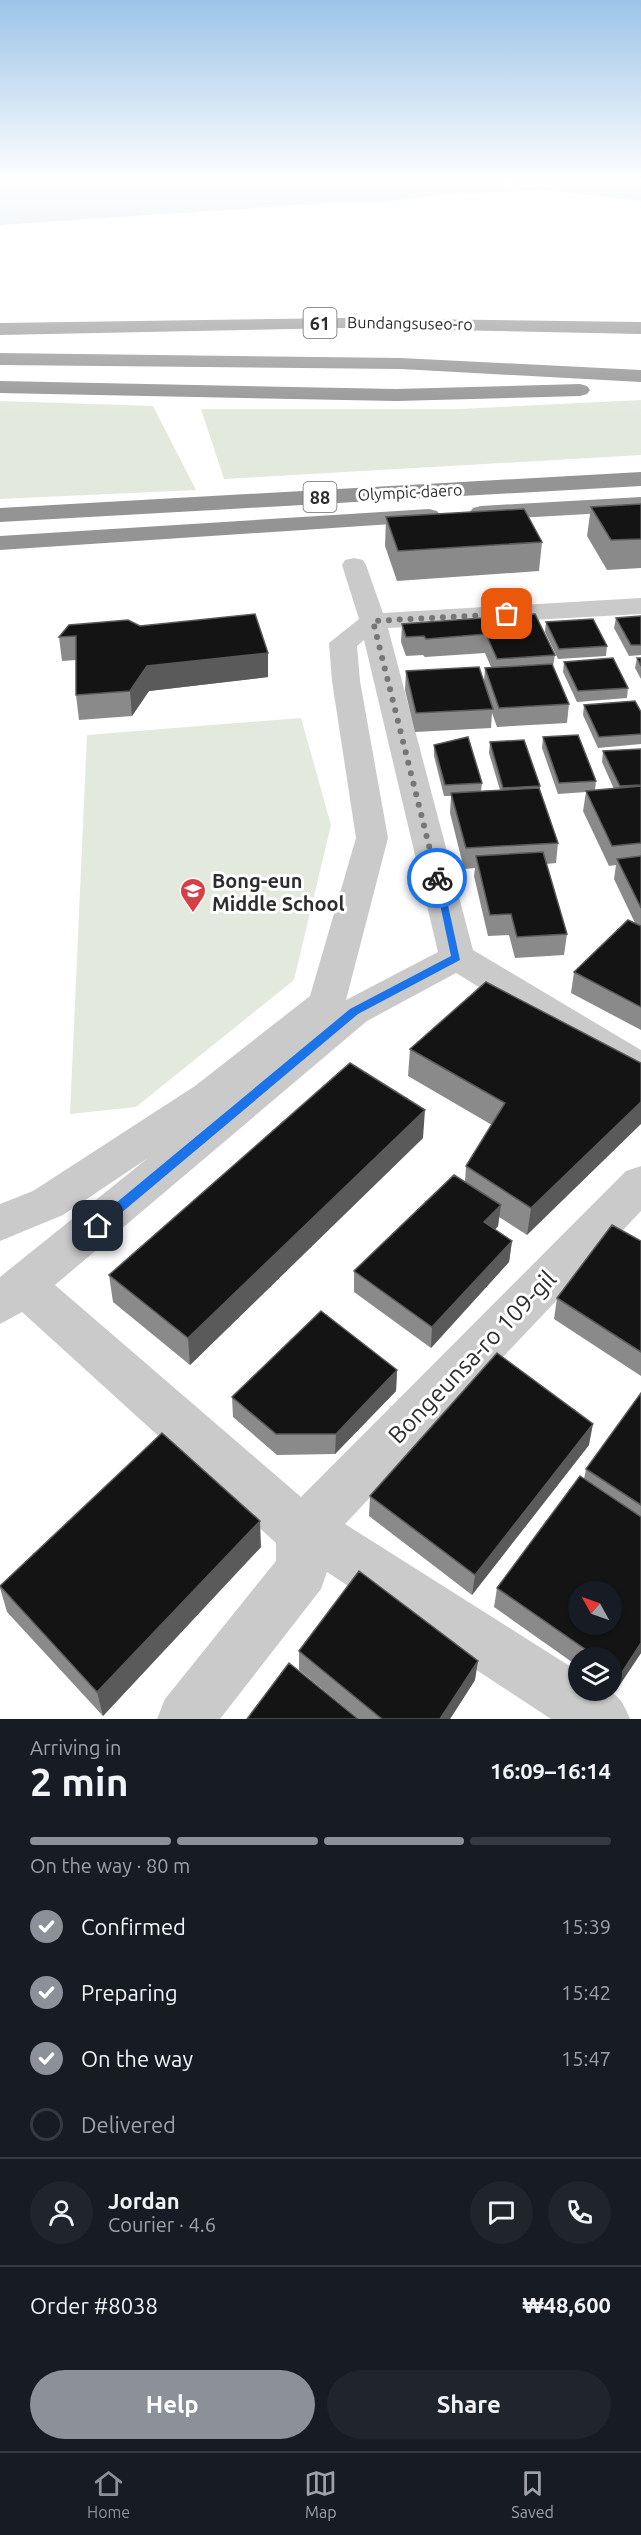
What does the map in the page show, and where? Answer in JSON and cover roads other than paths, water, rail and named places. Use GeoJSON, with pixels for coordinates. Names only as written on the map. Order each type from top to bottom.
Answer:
{"type":"FeatureCollection","features":[{"type":"Feature","properties":{"kind":"highway","name":"Bundangsuseo-ro"},"geometry":{"type":"LineString","coordinates":[[0,313],[428,307]]}},
{"type":"Feature","properties":{"kind":"highway"},"geometry":{"type":"LineString","coordinates":[[542,309],[641,311]]}},
{"type":"Feature","properties":{"kind":"highway","name":"Bundangsuseo-ro"},"geometry":{"type":"LineString","coordinates":[[0,330],[342,323],[641,328]]}},
{"type":"Feature","properties":{"kind":"highway"},"geometry":{"type":"LineString","coordinates":[[0,358],[399,364],[641,376]]}},
{"type":"Feature","properties":{"kind":"highway"},"geometry":{"type":"LineString","coordinates":[[0,387],[396,395],[532,393],[641,386]]}},
{"type":"Feature","properties":{"kind":"highway","name":"Olympic-daero"},"geometry":{"type":"LineString","coordinates":[[0,515],[641,479]]}},
{"type":"Feature","properties":{"kind":"highway"},"geometry":{"type":"LineString","coordinates":[[0,555],[457,522],[641,504]]}},
{"type":"Feature","properties":{"kind":"highway"},"geometry":{"type":"LineString","coordinates":[[0,543],[457,522],[641,520]]}},
{"type":"Feature","properties":{"kind":"street"},"geometry":{"type":"LineString","coordinates":[[354,565],[373,621],[457,957],[641,1068]]}},
{"type":"Feature","properties":{"kind":"street"},"geometry":{"type":"LineString","coordinates":[[0,1223],[48,1203],[209,1097],[327,1002],[372,838],[346,681],[343,643],[373,621],[641,606]]}},
{"type":"Feature","properties":{"kind":"street"},"geometry":{"type":"LineString","coordinates":[[457,957],[354,1012],[12,1296],[302,1532],[327,1542],[602,1719]]}},
{"type":"Feature","properties":{"kind":"street","name":"Bongeunsa-ro 109-gil"},"geometry":{"type":"LineString","coordinates":[[302,1532],[641,1183]]}},
{"type":"Feature","properties":{"kind":"street"},"geometry":{"type":"LineString","coordinates":[[185,1719],[302,1570],[302,1532]]}},
{"type":"Feature","properties":{"kind":"place","name":"Bong-eun Middle School"},"geometry":{"type":"Point","coordinates":[193,914]}}]}
